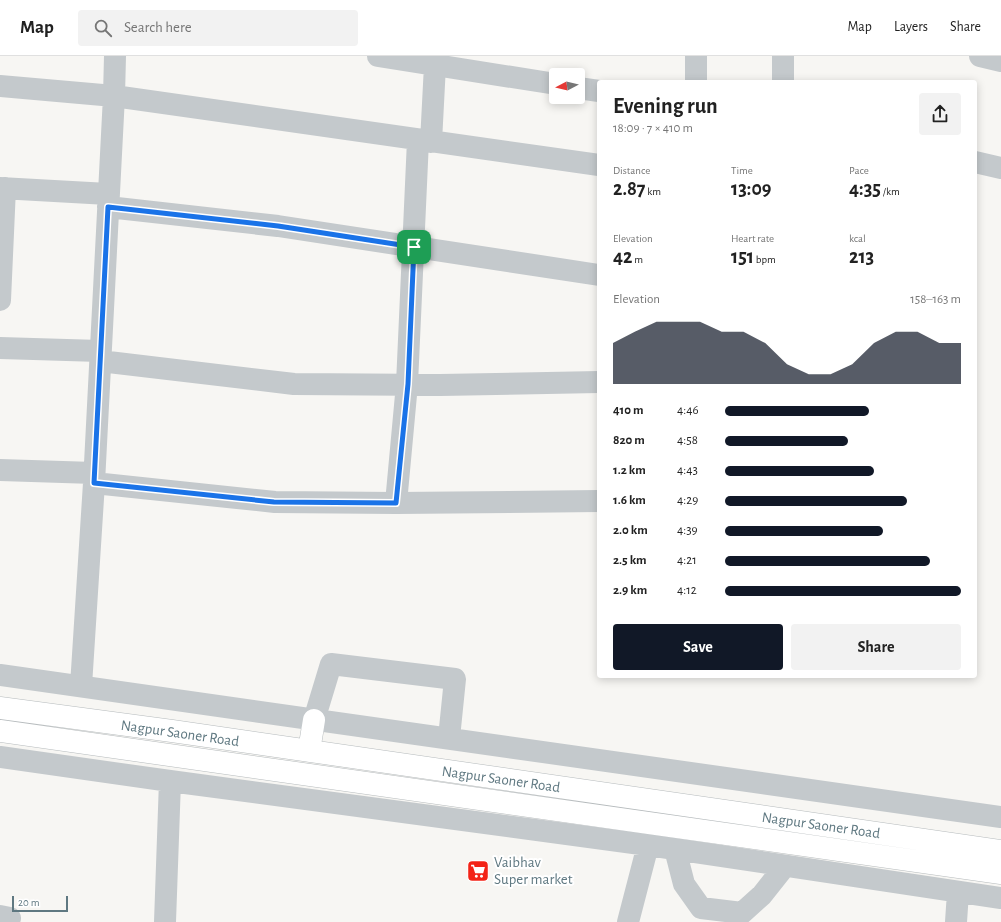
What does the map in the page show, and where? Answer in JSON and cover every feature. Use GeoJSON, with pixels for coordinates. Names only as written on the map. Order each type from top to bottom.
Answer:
{"type":"FeatureCollection","features":[{"type":"Feature","properties":{"kind":"highway","name":"Nagpur Saoner Road"},"geometry":{"type":"LineString","coordinates":[[0,708],[1001,851]]}},
{"type":"Feature","properties":{"kind":"highway"},"geometry":{"type":"LineString","coordinates":[[308,751],[314,720]]}},
{"type":"Feature","properties":{"kind":"highway","name":"Nagpur Saoner Road"},"geometry":{"type":"LineString","coordinates":[[0,731],[1001,872]]}},
{"type":"Feature","properties":{"kind":"street"},"geometry":{"type":"LineString","coordinates":[[81,686],[94,478],[116,56]]}},
{"type":"Feature","properties":{"kind":"street"},"geometry":{"type":"LineString","coordinates":[[378,56],[549,83]]}},
{"type":"Feature","properties":{"kind":"street"},"geometry":{"type":"LineString","coordinates":[[696,56],[696,80]]}},
{"type":"Feature","properties":{"kind":"street"},"geometry":{"type":"LineString","coordinates":[[783,56],[783,80]]}},
{"type":"Feature","properties":{"kind":"street"},"geometry":{"type":"LineString","coordinates":[[980,56],[1001,61]]}},
{"type":"Feature","properties":{"kind":"street"},"geometry":{"type":"LineString","coordinates":[[396,503],[408,384],[414,247],[425,141],[435,65]]}},
{"type":"Feature","properties":{"kind":"street"},"geometry":{"type":"LineString","coordinates":[[0,86],[114,96],[597,165]]}},
{"type":"Feature","properties":{"kind":"street"},"geometry":{"type":"LineString","coordinates":[[585,89],[597,91]]}},
{"type":"Feature","properties":{"kind":"street"},"geometry":{"type":"LineString","coordinates":[[977,162],[1001,168]]}},
{"type":"Feature","properties":{"kind":"street"},"geometry":{"type":"LineString","coordinates":[[0,300],[3,188],[108,200],[597,275]]}},
{"type":"Feature","properties":{"kind":"street"},"geometry":{"type":"LineString","coordinates":[[0,348],[100,356],[294,384],[597,382]]}},
{"type":"Feature","properties":{"kind":"street"},"geometry":{"type":"LineString","coordinates":[[0,470],[94,478],[274,502],[597,502]]}},
{"type":"Feature","properties":{"kind":"street"},"geometry":{"type":"LineString","coordinates":[[314,720],[331,664],[455,679],[449,738]]}},
{"type":"Feature","properties":{"kind":"street"},"geometry":{"type":"LineString","coordinates":[[0,675],[1001,817]]}},
{"type":"Feature","properties":{"kind":"street"},"geometry":{"type":"LineString","coordinates":[[0,757],[648,845],[1001,898]]}},
{"type":"Feature","properties":{"kind":"street"},"geometry":{"type":"LineString","coordinates":[[164,922],[170,781]]}},
{"type":"Feature","properties":{"kind":"street"},"geometry":{"type":"LineString","coordinates":[[628,922],[648,845]]}},
{"type":"Feature","properties":{"kind":"street"},"geometry":{"type":"LineString","coordinates":[[675,849],[684,884],[702,908],[742,913],[762,895],[785,866]]}},
{"type":"Feature","properties":{"kind":"street"},"geometry":{"type":"LineString","coordinates":[[956,922],[958,892]]}},
{"type":"Feature","properties":{"kind":"place","name":"Vaibhav Super market"},"geometry":{"type":"Point","coordinates":[478,871]}},
{"type":"Feature","properties":{"kind":"route"},"geometry":{"type":"LineString","coordinates":[[108,207],[278,226],[414,247],[408,384],[396,503],[274,502],[94,483],[108,207]]}}]}
